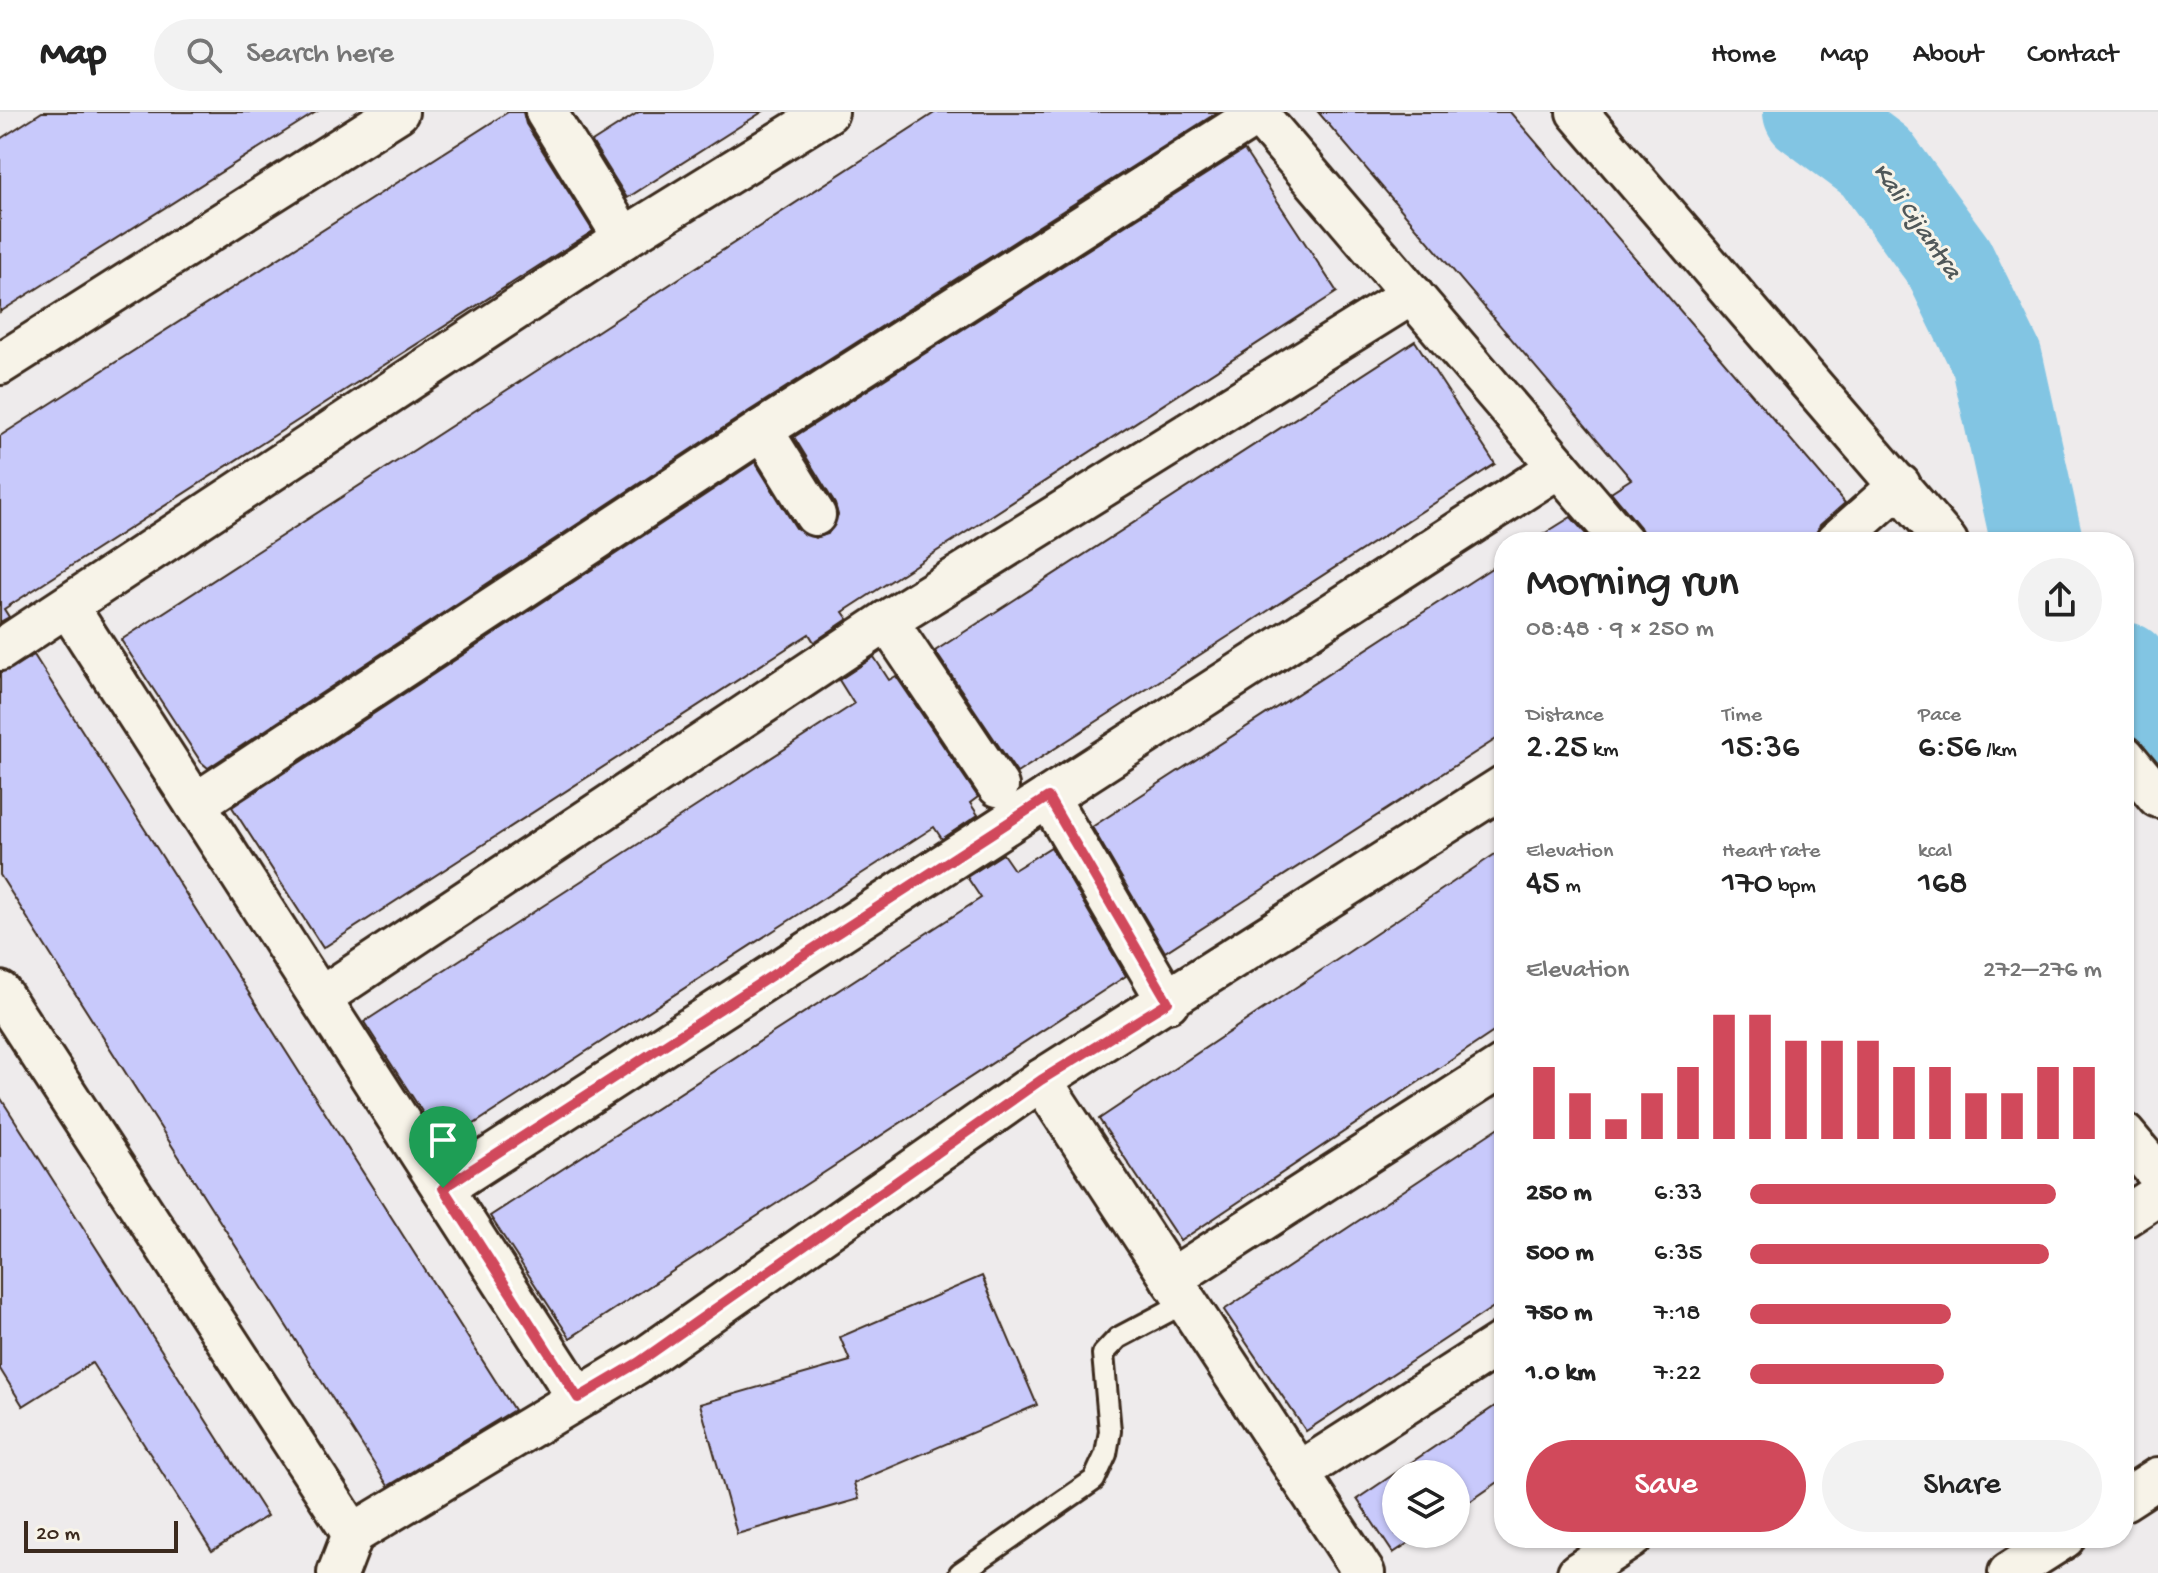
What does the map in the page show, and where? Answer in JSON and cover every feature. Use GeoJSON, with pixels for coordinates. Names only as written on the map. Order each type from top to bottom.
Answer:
{"type":"FeatureCollection","features":[{"type":"Feature","properties":{"kind":"street"},"geometry":{"type":"LineString","coordinates":[[0,364],[398,112]]}},
{"type":"Feature","properties":{"kind":"street"},"geometry":{"type":"LineString","coordinates":[[546,112],[624,238]]}},
{"type":"Feature","properties":{"kind":"street"},"geometry":{"type":"LineString","coordinates":[[0,650],[624,238],[828,112]]}},
{"type":"Feature","properties":{"kind":"street"},"geometry":{"type":"LineString","coordinates":[[1577,112],[1939,532]]}},
{"type":"Feature","properties":{"kind":"street"},"geometry":{"type":"LineString","coordinates":[[195,804],[762,430],[1257,113],[1614,532]]}},
{"type":"Feature","properties":{"kind":"street"},"geometry":{"type":"LineString","coordinates":[[320,998],[887,621],[1412,294]]}},
{"type":"Feature","properties":{"kind":"street"},"geometry":{"type":"LineString","coordinates":[[762,430],[815,515]]}},
{"type":"Feature","properties":{"kind":"street"},"geometry":{"type":"LineString","coordinates":[[443,1188],[1559,467]]}},
{"type":"Feature","properties":{"kind":"street"},"geometry":{"type":"LineString","coordinates":[[1847,532],[1900,485]]}},
{"type":"Feature","properties":{"kind":"street"},"geometry":{"type":"LineString","coordinates":[[68,607],[578,1398]]}},
{"type":"Feature","properties":{"kind":"street"},"geometry":{"type":"LineString","coordinates":[[887,621],[998,786]]}},
{"type":"Feature","properties":{"kind":"street"},"geometry":{"type":"LineString","coordinates":[[2134,768],[2158,797]]}},
{"type":"Feature","properties":{"kind":"street"},"geometry":{"type":"LineString","coordinates":[[338,1573],[353,1534],[639,1362],[1041,1080],[1494,792]]}},
{"type":"Feature","properties":{"kind":"street"},"geometry":{"type":"LineString","coordinates":[[1048,797],[1168,1002]]}},
{"type":"Feature","properties":{"kind":"street"},"geometry":{"type":"LineString","coordinates":[[0,992],[353,1534]]}},
{"type":"Feature","properties":{"kind":"street"},"geometry":{"type":"LineString","coordinates":[[1179,1290],[1494,1072]]}},
{"type":"Feature","properties":{"kind":"street"},"geometry":{"type":"LineString","coordinates":[[1041,1080],[1364,1573]]}},
{"type":"Feature","properties":{"kind":"street"},"geometry":{"type":"LineString","coordinates":[[2134,1146],[2158,1174]]}},
{"type":"Feature","properties":{"kind":"street"},"geometry":{"type":"LineString","coordinates":[[2134,1211],[2158,1195]]}},
{"type":"Feature","properties":{"kind":"street"},"geometry":{"type":"LineString","coordinates":[[1298,1473],[1494,1347]]}},
{"type":"Feature","properties":{"kind":"street"},"geometry":{"type":"LineString","coordinates":[[2134,1494],[2158,1478]]}},
{"type":"Feature","properties":{"kind":"street"},"geometry":{"type":"LineString","coordinates":[[1578,1573],[1616,1548]]}},
{"type":"Feature","properties":{"kind":"street"},"geometry":{"type":"LineString","coordinates":[[2009,1573],[2048,1548]]}},
{"type":"Feature","properties":{"kind":"lane"},"geometry":{"type":"LineString","coordinates":[[960,1573],[1094,1480],[1106,1454],[1110,1431],[1103,1354],[1118,1338],[1179,1290]]}},
{"type":"Feature","properties":{"kind":"building"},"geometry":{"type":"Polygon","coordinates":[[[42,112],[316,112],[0,312],[0,139],[42,112]]]}},
{"type":"Feature","properties":{"kind":"building"},"geometry":{"type":"Polygon","coordinates":[[[508,112],[523,112],[526,124],[593,231],[4,609],[9,617],[0,622],[0,436],[508,112]]]}},
{"type":"Feature","properties":{"kind":"building"},"geometry":{"type":"Polygon","coordinates":[[[639,112],[762,112],[627,198],[592,142],[639,112]]]}},
{"type":"Feature","properties":{"kind":"building"},"geometry":{"type":"Polygon","coordinates":[[[936,112],[1218,112],[749,411],[208,768],[201,762],[121,640],[936,112]]]}},
{"type":"Feature","properties":{"kind":"building"},"geometry":{"type":"Polygon","coordinates":[[[1318,112],[1510,112],[1845,503],[1820,525],[1818,532],[1642,532],[1611,492],[1631,479],[1318,112]]]}},
{"type":"Feature","properties":{"kind":"building"},"geometry":{"type":"Polygon","coordinates":[[[1244,150],[1337,292],[843,612],[848,619],[814,642],[809,634],[323,948],[232,807],[755,462],[796,528],[815,538],[828,534],[838,515],[835,504],[794,437],[1244,150]]]}},
{"type":"Feature","properties":{"kind":"building"},"geometry":{"type":"Polygon","coordinates":[[[1415,341],[1495,464],[1017,773],[935,651],[1415,341]]]}},
{"type":"Feature","properties":{"kind":"building"},"geometry":{"type":"Polygon","coordinates":[[[1571,517],[1584,532],[1547,532],[1571,517]]]}},
{"type":"Feature","properties":{"kind":"building"},"geometry":{"type":"Polygon","coordinates":[[[1494,566],[1494,740],[1165,952],[1092,827],[1494,566]]]}},
{"type":"Feature","properties":{"kind":"building"},"geometry":{"type":"Polygon","coordinates":[[[34,655],[514,1410],[388,1486],[0,875],[0,673],[34,655]]]}},
{"type":"Feature","properties":{"kind":"building"},"geometry":{"type":"Polygon","coordinates":[[[874,657],[889,680],[896,676],[978,797],[970,803],[978,815],[942,839],[934,827],[443,1144],[364,1022],[854,704],[839,680],[874,657]]]}},
{"type":"Feature","properties":{"kind":"building"},"geometry":{"type":"Polygon","coordinates":[[[1051,847],[1126,976],[570,1338],[490,1216],[981,898],[967,877],[1003,854],[1014,870],[1051,847]]]}},
{"type":"Feature","properties":{"kind":"building"},"geometry":{"type":"Polygon","coordinates":[[[1494,855],[1494,1032],[1180,1241],[1099,1119],[1494,855]]]}},
{"type":"Feature","properties":{"kind":"building"},"geometry":{"type":"Polygon","coordinates":[[[0,1097],[267,1516],[212,1551],[92,1363],[23,1406],[0,1369],[0,1097]]]}},
{"type":"Feature","properties":{"kind":"building"},"geometry":{"type":"Polygon","coordinates":[[[1494,1131],[1494,1307],[1306,1431],[1224,1310],[1494,1131]]]}},
{"type":"Feature","properties":{"kind":"building"},"geometry":{"type":"Polygon","coordinates":[[[982,1276],[1037,1405],[854,1483],[859,1499],[737,1534],[700,1404],[850,1361],[840,1337],[982,1276]]]}},
{"type":"Feature","properties":{"kind":"building"},"geometry":{"type":"Polygon","coordinates":[[[1494,1407],[1494,1485],[1470,1501],[1470,1460],[1415,1460],[1494,1407]]]}},
{"type":"Feature","properties":{"kind":"building"},"geometry":{"type":"Polygon","coordinates":[[[1382,1482],[1382,1536],[1357,1499],[1382,1482]]]}},
{"type":"Feature","properties":{"kind":"waterway","name":"Kali Cijantra"},"geometry":{"type":"LineString","coordinates":[[1809,112],[1876,162],[1949,262],[1997,360],[2035,532]]}},
{"type":"Feature","properties":{"kind":"waterway","name":"Kali Cijantra"},"geometry":{"type":"LineString","coordinates":[[2134,686],[2158,719]]}},
{"type":"Feature","properties":{"kind":"route"},"geometry":{"type":"LineString","coordinates":[[1048,797],[1168,1002],[1041,1080],[639,1362],[578,1398],[443,1188],[1048,797]]}}]}
